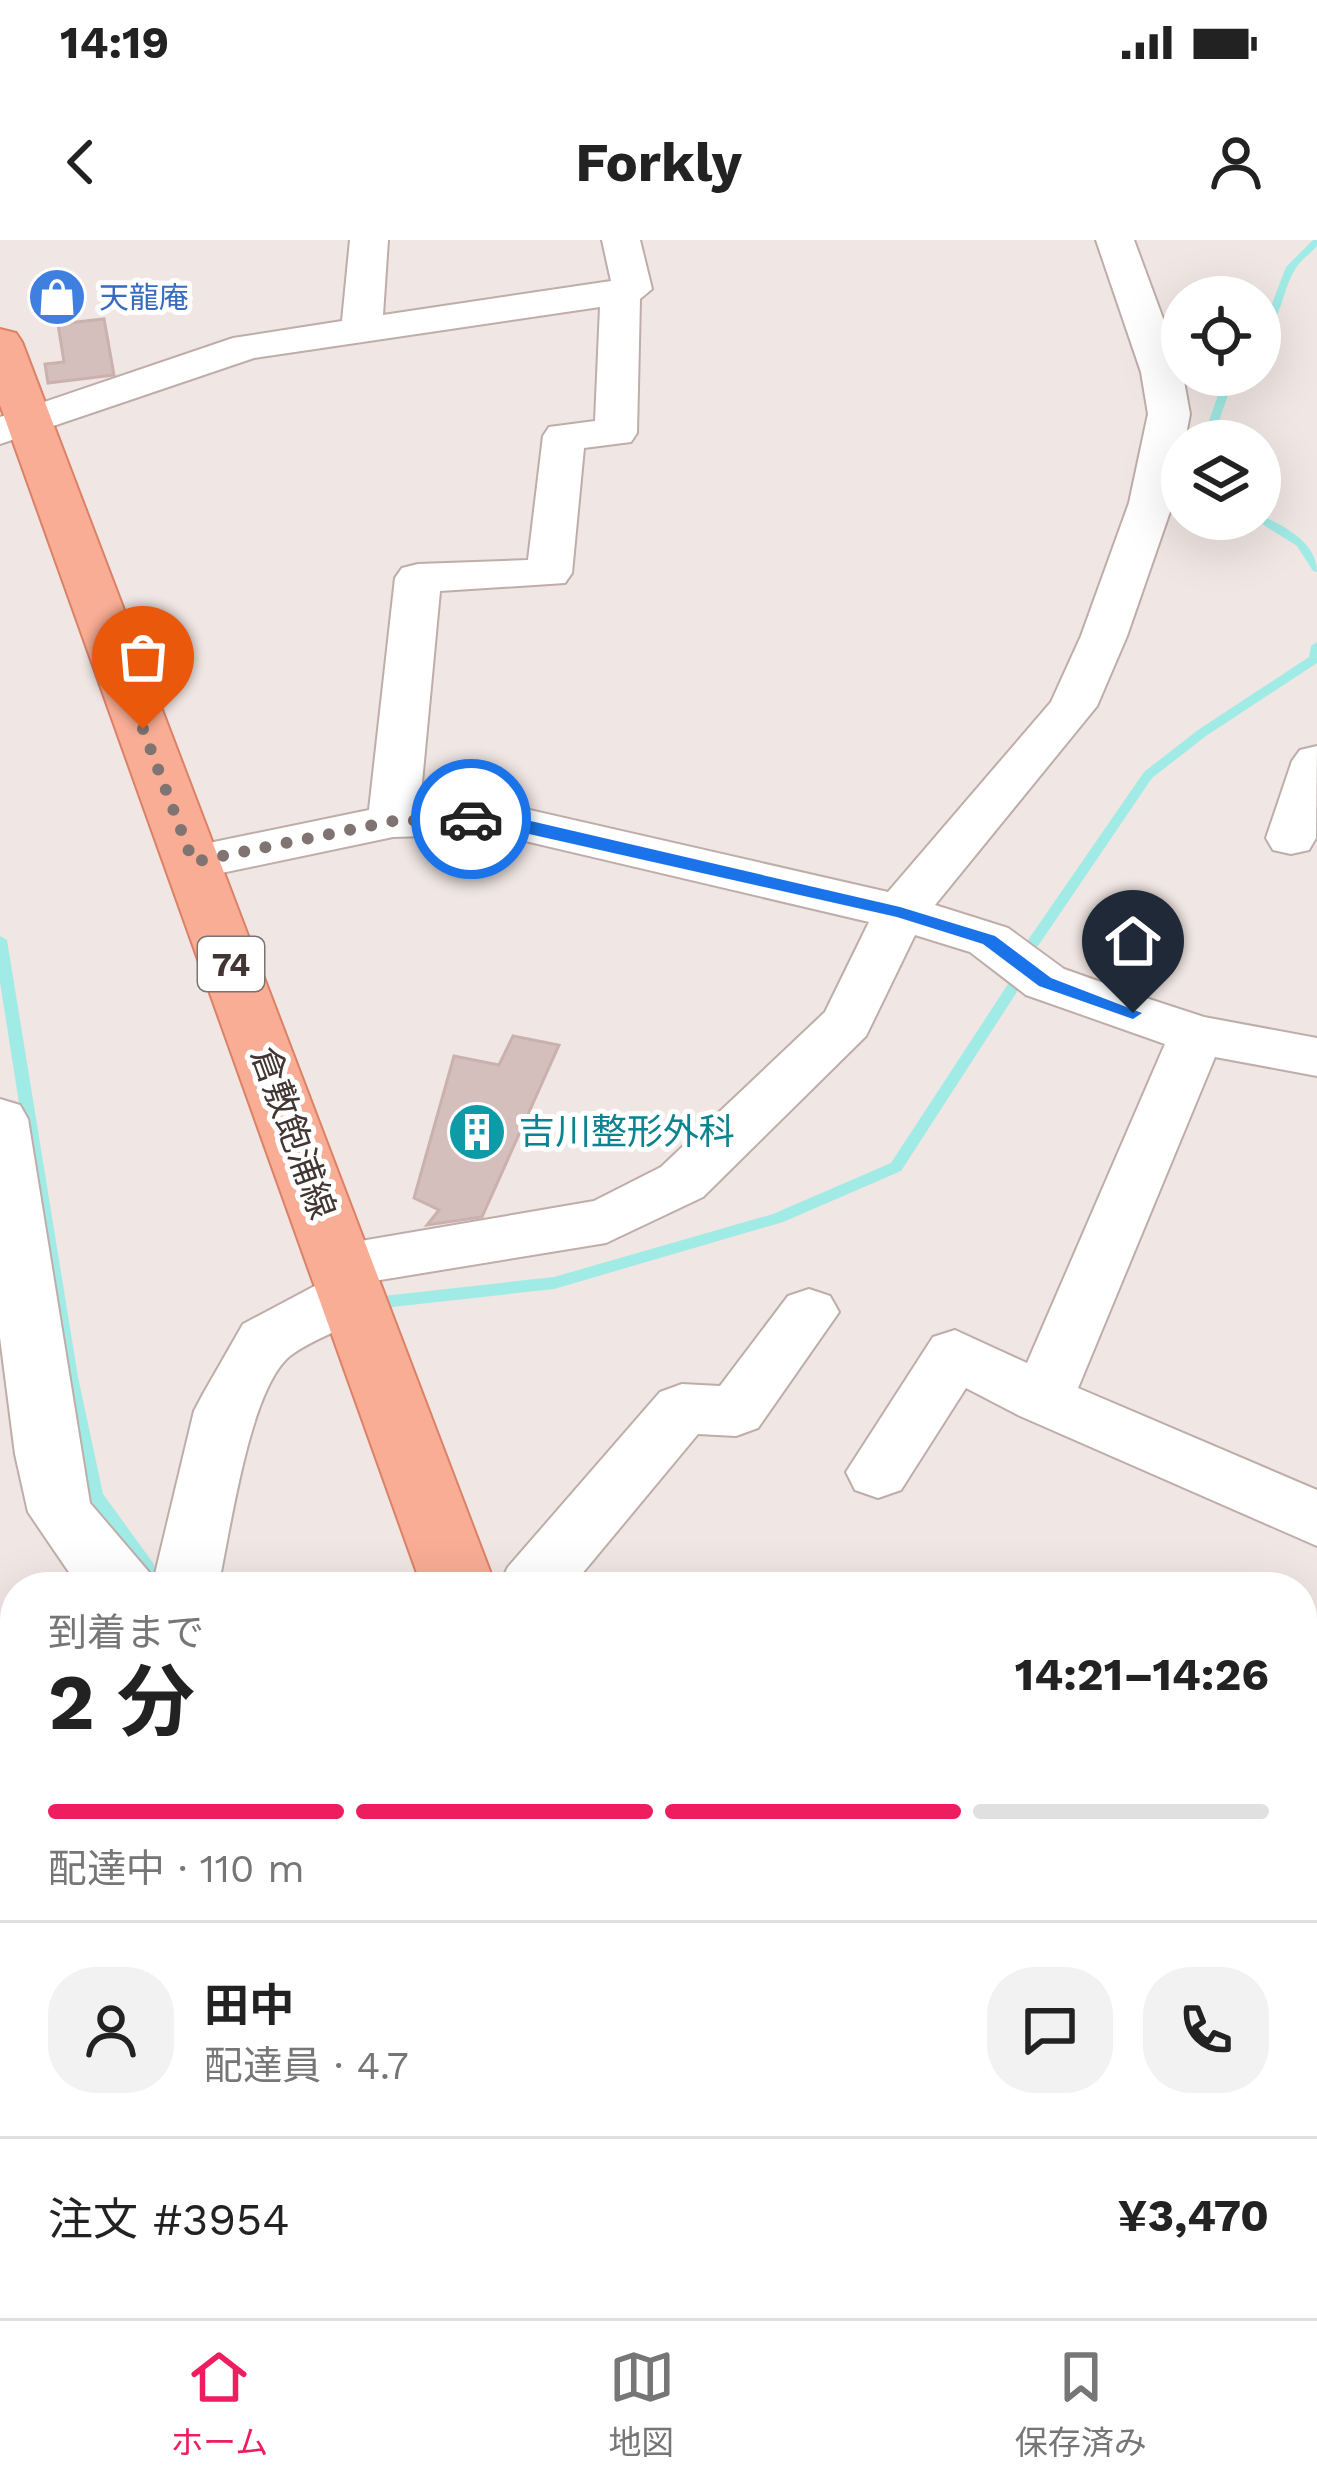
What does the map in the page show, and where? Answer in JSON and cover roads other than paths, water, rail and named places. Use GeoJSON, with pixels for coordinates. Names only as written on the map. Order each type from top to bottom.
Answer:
{"type":"FeatureCollection","features":[{"type":"Feature","properties":{"kind":"main road","name":"倉敷飽浦線"},"geometry":{"type":"LineString","coordinates":[[0,342],[14,425],[193,862],[453,1572]]}},
{"type":"Feature","properties":{"kind":"street"},"geometry":{"type":"LineString","coordinates":[[361,332],[369,240]]}},
{"type":"Feature","properties":{"kind":"street"},"geometry":{"type":"LineString","coordinates":[[14,425],[247,346],[632,289],[621,240]]}},
{"type":"Feature","properties":{"kind":"street"},"geometry":{"type":"LineString","coordinates":[[187,1572],[225,1411],[265,1341],[346,1279],[606,1221],[682,1182],[847,1023],[900,912],[1073,706],[1104,636],[1151,503],[1169,414],[1162,372],[1114,240]]}},
{"type":"Feature","properties":{"kind":"street"},"geometry":{"type":"LineString","coordinates":[[393,821],[418,578],[549,573],[564,436],[616,433],[620,292]]}},
{"type":"Feature","properties":{"kind":"street"},"geometry":{"type":"LineString","coordinates":[[1292,838],[1317,761]]}},
{"type":"Feature","properties":{"kind":"street"},"geometry":{"type":"LineString","coordinates":[[193,862],[393,821],[496,818],[900,912],[989,940],[1045,982],[1197,1035],[1317,1057]]}},
{"type":"Feature","properties":{"kind":"street"},"geometry":{"type":"LineString","coordinates":[[1042,1399],[1197,1035]]}},
{"type":"Feature","properties":{"kind":"street"},"geometry":{"type":"LineString","coordinates":[[0,1119],[47,1454],[60,1512],[106,1572]]}},
{"type":"Feature","properties":{"kind":"street"},"geometry":{"type":"LineString","coordinates":[[544,1572],[682,1408],[736,1412],[809,1312]]}},
{"type":"Feature","properties":{"kind":"street"},"geometry":{"type":"LineString","coordinates":[[878,1472],[955,1354],[1042,1399],[1317,1519]]}},
{"type":"Feature","properties":{"kind":"waterway"},"geometry":{"type":"LineString","coordinates":[[1281,294],[1291,267],[1317,241]]}},
{"type":"Feature","properties":{"kind":"waterway"},"geometry":{"type":"LineString","coordinates":[[1214,420],[1223,396]]}},
{"type":"Feature","properties":{"kind":"waterway"},"geometry":{"type":"LineString","coordinates":[[1281,531],[1301,544],[1317,569]]}},
{"type":"Feature","properties":{"kind":"waterway"},"geometry":{"type":"LineString","coordinates":[[1033,943],[1148,775],[1202,733],[1315,659],[1317,646]]}},
{"type":"Feature","properties":{"kind":"waterway"},"geometry":{"type":"LineString","coordinates":[[0,940],[70,1377],[95,1496],[147,1568]]}},
{"type":"Feature","properties":{"kind":"waterway"},"geometry":{"type":"LineString","coordinates":[[383,1302],[554,1283],[778,1218],[896,1167],[1017,981]]}},
{"type":"Feature","properties":{"kind":"place","name":"天龍庵"},"geometry":{"type":"Point","coordinates":[57,297]}},
{"type":"Feature","properties":{"kind":"place","name":"吉川整形外科"},"geometry":{"type":"Point","coordinates":[477,1132]}}]}
